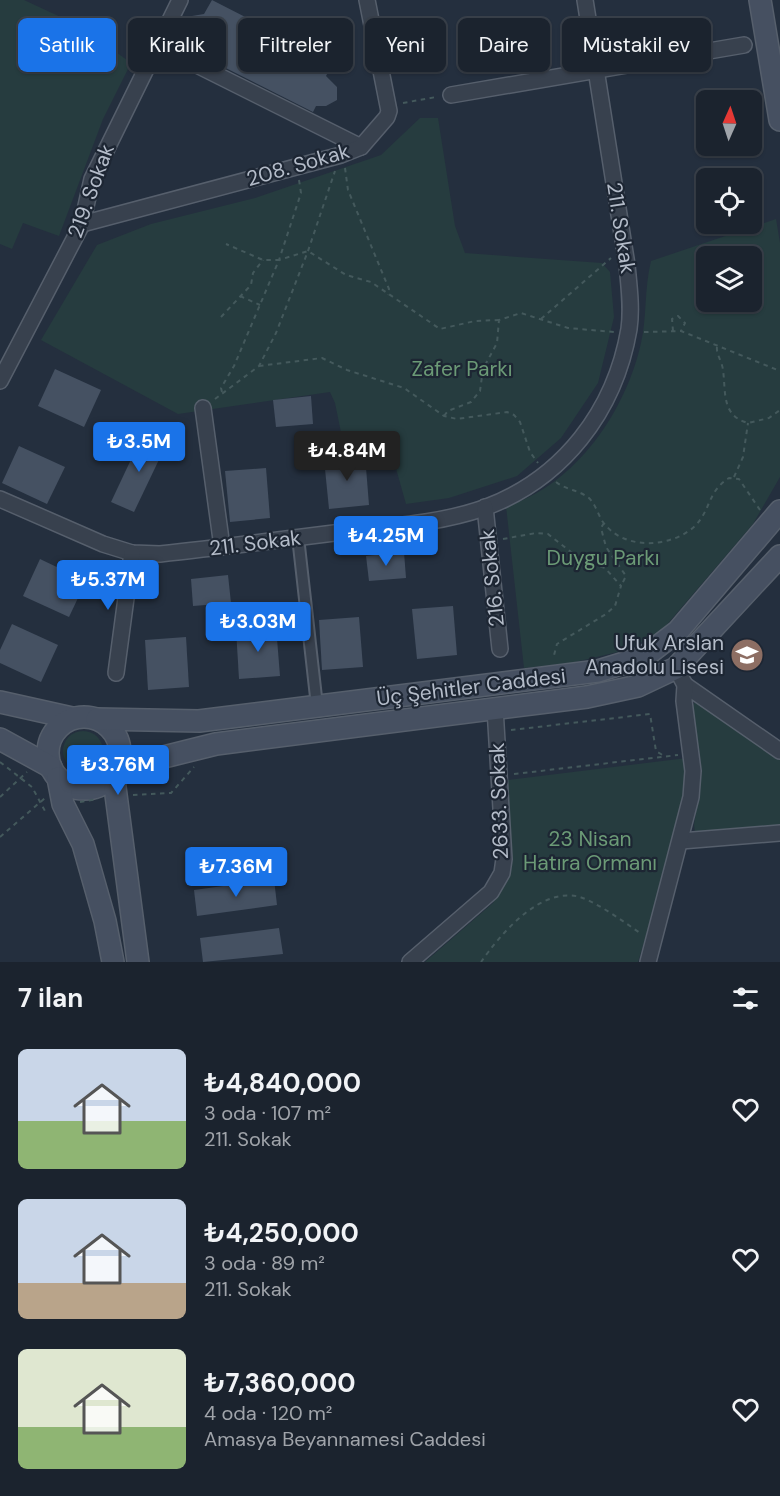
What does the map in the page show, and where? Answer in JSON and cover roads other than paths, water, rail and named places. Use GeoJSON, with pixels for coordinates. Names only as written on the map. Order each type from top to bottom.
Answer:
{"type":"FeatureCollection","features":[{"type":"Feature","properties":{"kind":"main road"},"geometry":{"type":"LineString","coordinates":[[760,0],[780,120]]}},
{"type":"Feature","properties":{"kind":"main road","name":"Üç Şehitler Caddesi"},"geometry":{"type":"LineString","coordinates":[[97,719],[199,721],[598,671],[644,657],[678,631],[777,515]]}},
{"type":"Feature","properties":{"kind":"main road","name":"Üç Şehitler Caddesi"},"geometry":{"type":"LineString","coordinates":[[114,771],[216,744],[495,717],[681,676],[780,556]]}},
{"type":"Feature","properties":{"kind":"main road"},"geometry":{"type":"LineString","coordinates":[[0,702],[72,718],[97,719],[107,725],[117,740],[119,758],[114,771],[100,785],[89,788],[67,784],[0,738]]}},
{"type":"Feature","properties":{"kind":"main road"},"geometry":{"type":"LineString","coordinates":[[72,718],[53,733],[48,744],[52,772],[63,804],[83,844],[105,921],[113,962]]}},
{"type":"Feature","properties":{"kind":"main road"},"geometry":{"type":"LineString","coordinates":[[114,771],[138,962]]}},
{"type":"Feature","properties":{"kind":"street","name":"219. Sokak"},"geometry":{"type":"LineString","coordinates":[[171,18],[180,0]]}},
{"type":"Feature","properties":{"kind":"street","name":"208. Sokak"},"geometry":{"type":"LineString","coordinates":[[82,224],[297,167],[340,158],[361,147],[387,117],[388,105],[367,0]]}},
{"type":"Feature","properties":{"kind":"street","name":"211. Sokak"},"geometry":{"type":"LineString","coordinates":[[585,0],[588,18]]}},
{"type":"Feature","properties":{"kind":"street"},"geometry":{"type":"LineString","coordinates":[[711,51],[744,45]]}},
{"type":"Feature","properties":{"kind":"street","name":"219. Sokak"},"geometry":{"type":"LineString","coordinates":[[0,381],[82,224],[92,179],[144,72]]}},
{"type":"Feature","properties":{"kind":"street"},"geometry":{"type":"LineString","coordinates":[[211,72],[361,147]]}},
{"type":"Feature","properties":{"kind":"street"},"geometry":{"type":"LineString","coordinates":[[451,95],[596,72]]}},
{"type":"Feature","properties":{"kind":"street","name":"211. Sokak"},"geometry":{"type":"LineString","coordinates":[[0,499],[132,553],[160,554],[435,521],[485,507],[546,473],[574,447],[599,416],[616,374],[628,332],[630,293],[626,257],[596,72]]}},
{"type":"Feature","properties":{"kind":"street"},"geometry":{"type":"LineString","coordinates":[[203,408],[222,547]]}},
{"type":"Feature","properties":{"kind":"street","name":"216. Sokak"},"geometry":{"type":"LineString","coordinates":[[485,507],[500,649]]}},
{"type":"Feature","properties":{"kind":"street"},"geometry":{"type":"LineString","coordinates":[[298,537],[317,706]]}},
{"type":"Feature","properties":{"kind":"street"},"geometry":{"type":"LineString","coordinates":[[116,673],[132,553]]}},
{"type":"Feature","properties":{"kind":"street"},"geometry":{"type":"LineString","coordinates":[[681,676],[780,751]]}},
{"type":"Feature","properties":{"kind":"street"},"geometry":{"type":"LineString","coordinates":[[648,962],[691,797],[693,771],[681,676]]}},
{"type":"Feature","properties":{"kind":"street","name":"2633. Sokak"},"geometry":{"type":"LineString","coordinates":[[410,962],[491,892],[498,882],[504,859],[495,717]]}},
{"type":"Feature","properties":{"kind":"street"},"geometry":{"type":"LineString","coordinates":[[681,841],[780,833]]}},
{"type":"Feature","properties":{"kind":"place","name":"Ufuk Arslan Anadolu Lisesi"},"geometry":{"type":"Point","coordinates":[747,655]}},
{"type":"Feature","properties":{"kind":"park label","name":"Zafer Parkı"},"geometry":{"type":"Point","coordinates":[462,369]}},
{"type":"Feature","properties":{"kind":"park label","name":"Duygu Parkı"},"geometry":{"type":"Point","coordinates":[603,558]}},
{"type":"Feature","properties":{"kind":"park label","name":"23 Nisan Hatıra Ormanı"},"geometry":{"type":"Point","coordinates":[590,851]}}]}
